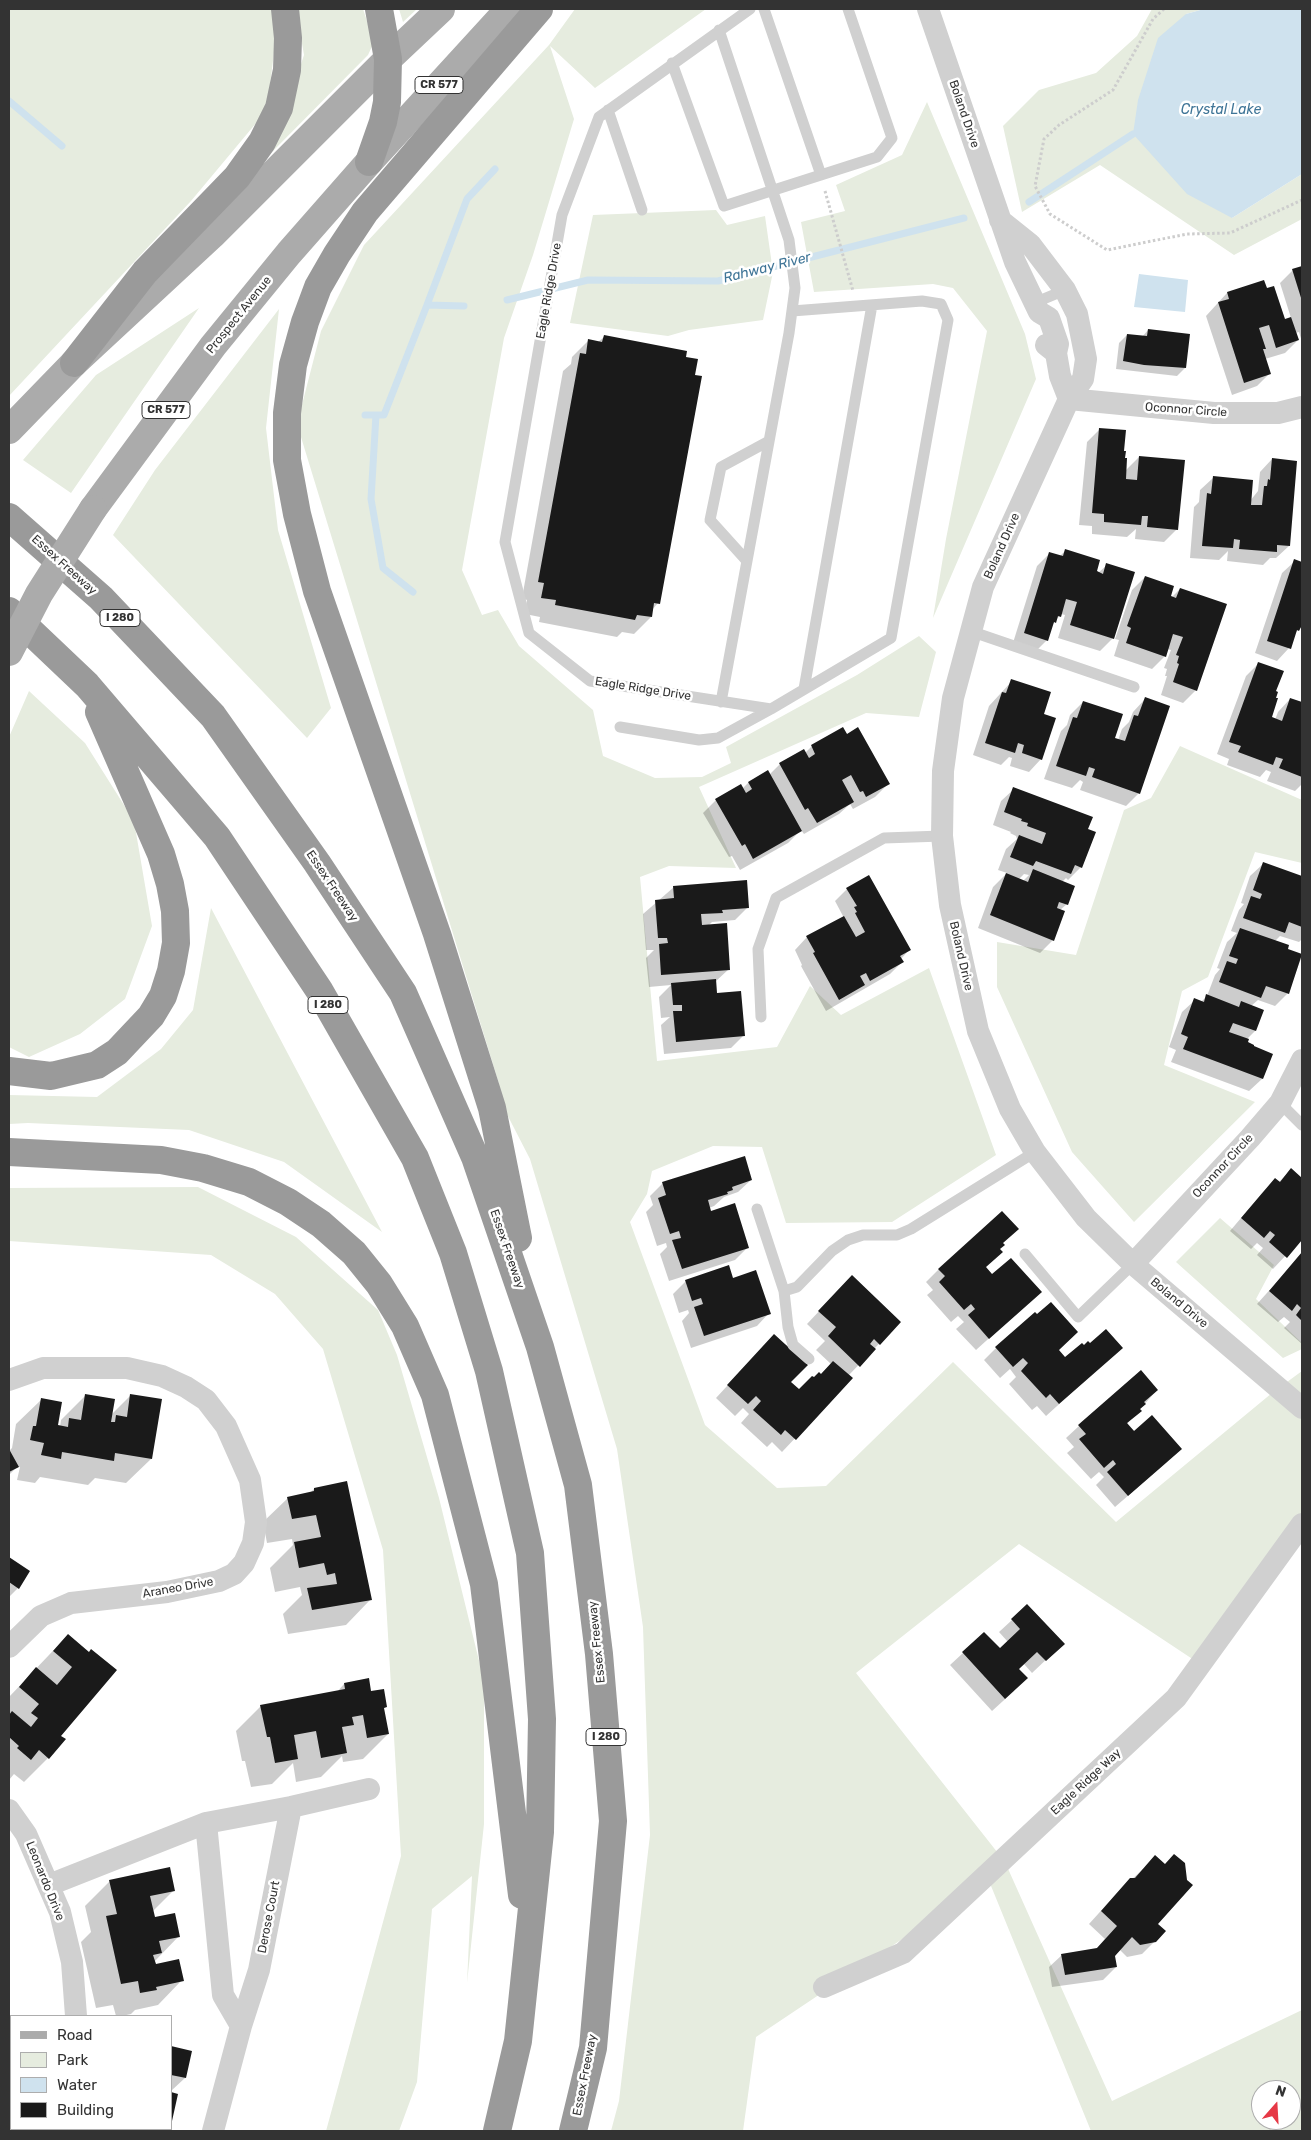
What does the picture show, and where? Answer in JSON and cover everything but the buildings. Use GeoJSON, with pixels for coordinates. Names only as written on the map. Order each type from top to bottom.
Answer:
{"type":"FeatureCollection","features":[{"type":"Feature","properties":{"kind":"highway"},"geometry":{"type":"LineString","coordinates":[[74,363],[144,272],[237,177],[262,142],[279,108],[287,70],[288,38],[285,9]]}},
{"type":"Feature","properties":{"kind":"highway"},"geometry":{"type":"LineString","coordinates":[[369,162],[383,122],[387,102],[388,58],[379,9]]}},
{"type":"Feature","properties":{"kind":"highway"},"geometry":{"type":"LineString","coordinates":[[539,9],[365,212],[318,287],[305,322],[293,365],[287,413],[287,460],[297,514],[317,591],[437,934],[492,1108],[540,1347]]}},
{"type":"Feature","properties":{"kind":"highway","name":"Essex Freeway"},"geometry":{"type":"LineString","coordinates":[[13,518],[101,598],[213,716],[317,863],[403,992],[475,1157],[540,1347],[578,1485],[599,1654],[612,1821],[593,2048],[573,2131]]}},
{"type":"Feature","properties":{"kind":"highway","name":"I 280"},"geometry":{"type":"LineString","coordinates":[[9,611],[87,685],[217,838],[319,990],[415,1158],[453,1253],[489,1371],[530,1553],[542,1718],[540,1832],[518,2041],[497,2131]]}},
{"type":"Feature","properties":{"kind":"highway"},"geometry":{"type":"LineString","coordinates":[[9,1071],[51,1076],[97,1065],[117,1052],[151,1016],[163,996],[171,970],[176,943],[175,911],[163,861],[87,685]]}},
{"type":"Feature","properties":{"kind":"highway"},"geometry":{"type":"LineString","coordinates":[[9,1152],[161,1160],[203,1168],[249,1182],[288,1202],[321,1224],[354,1253],[379,1284],[405,1326],[436,1395],[484,1584],[528,1940]]}},
{"type":"Feature","properties":{"kind":"highway"},"geometry":{"type":"LineString","coordinates":[[9,1163],[83,1156]]}},
{"type":"Feature","properties":{"kind":"main road"},"geometry":{"type":"LineString","coordinates":[[9,430],[74,363],[212,235],[388,58],[441,9]]}},
{"type":"Feature","properties":{"kind":"main road","name":"Prospect Avenue"},"geometry":{"type":"LineString","coordinates":[[9,652],[39,594],[93,508],[213,346],[288,253],[509,9]]}},
{"type":"Feature","properties":{"kind":"street","name":"Boland Drive"},"geometry":{"type":"LineString","coordinates":[[928,9],[1014,262],[1036,308],[1049,318],[1054,329],[1058,344],[1056,353],[1060,376],[1069,399]]}},
{"type":"Feature","properties":{"kind":"street","name":"Boland Drive"},"geometry":{"type":"LineString","coordinates":[[1000,220],[1030,244],[1065,290],[1076,314],[1086,359],[1083,379],[1069,399],[983,587],[953,698],[943,771],[942,836],[950,905],[978,1031],[1010,1109],[1035,1152],[1086,1218],[1133,1264],[1302,1408]]}},
{"type":"Feature","properties":{"kind":"street","name":"Oconnor Circle"},"geometry":{"type":"LineString","coordinates":[[1069,399],[1214,413],[1278,413],[1302,407]]}},
{"type":"Feature","properties":{"kind":"street","name":"Oconnor Circle"},"geometry":{"type":"LineString","coordinates":[[1133,1264],[1280,1103],[1302,1060]]}},
{"type":"Feature","properties":{"kind":"street","name":"Araneo Drive"},"geometry":{"type":"LineString","coordinates":[[9,1380],[43,1368],[117,1368],[162,1376],[186,1387],[206,1400],[226,1426],[250,1480],[256,1522],[253,1543],[244,1563],[234,1574],[219,1581],[167,1592],[70,1603],[41,1616],[9,1647]]}},
{"type":"Feature","properties":{"kind":"street","name":"Eagle Ridge Way"},"geometry":{"type":"LineString","coordinates":[[824,1987],[903,1953],[1176,1698],[1302,1524]]}},
{"type":"Feature","properties":{"kind":"street"},"geometry":{"type":"LineString","coordinates":[[50,1885],[206,1823],[291,1807],[369,1789]]}},
{"type":"Feature","properties":{"kind":"street","name":"Derose Court"},"geometry":{"type":"LineString","coordinates":[[212,2131],[241,2026],[259,1970],[291,1807]]}},
{"type":"Feature","properties":{"kind":"street","name":"Leonardo Drive"},"geometry":{"type":"LineString","coordinates":[[9,1810],[26,1834],[50,1885],[60,1912],[72,1962],[76,2015]]}},
{"type":"Feature","properties":{"kind":"street"},"geometry":{"type":"LineString","coordinates":[[206,1823],[223,1995],[241,2026]]}},
{"type":"Feature","properties":{"kind":"lane","name":"Eagle Ridge Drive"},"geometry":{"type":"LineString","coordinates":[[750,9],[718,30],[599,117],[562,214],[506,542],[529,633],[590,681],[771,709]]}},
{"type":"Feature","properties":{"kind":"lane"},"geometry":{"type":"LineString","coordinates":[[764,9],[821,175]]}},
{"type":"Feature","properties":{"kind":"lane"},"geometry":{"type":"LineString","coordinates":[[672,64],[724,206],[877,157],[892,138],[848,9]]}},
{"type":"Feature","properties":{"kind":"lane"},"geometry":{"type":"LineString","coordinates":[[718,30],[774,190],[790,248],[795,288],[721,702]]}},
{"type":"Feature","properties":{"kind":"lane"},"geometry":{"type":"LineString","coordinates":[[608,110],[642,210]]}},
{"type":"Feature","properties":{"kind":"lane"},"geometry":{"type":"LineString","coordinates":[[1036,308],[1065,290]]}},
{"type":"Feature","properties":{"kind":"lane"},"geometry":{"type":"LineString","coordinates":[[620,727],[700,740],[718,738],[891,638],[948,320],[941,304],[922,301],[792,311]]}},
{"type":"Feature","properties":{"kind":"lane"},"geometry":{"type":"LineString","coordinates":[[804,690],[872,304]]}},
{"type":"Feature","properties":{"kind":"lane"},"geometry":{"type":"LineString","coordinates":[[747,561],[710,520],[721,466],[769,441]]}},
{"type":"Feature","properties":{"kind":"lane"},"geometry":{"type":"LineString","coordinates":[[970,631],[1134,687]]}},
{"type":"Feature","properties":{"kind":"lane"},"geometry":{"type":"LineString","coordinates":[[761,1017],[758,950],[776,898],[884,838],[942,836]]}},
{"type":"Feature","properties":{"kind":"lane"},"geometry":{"type":"LineString","coordinates":[[1280,1103],[1302,1124]]}},
{"type":"Feature","properties":{"kind":"lane"},"geometry":{"type":"LineString","coordinates":[[784,1291],[797,1287],[832,1251],[848,1240],[862,1235],[897,1235],[911,1229],[1035,1152]]}},
{"type":"Feature","properties":{"kind":"lane"},"geometry":{"type":"LineString","coordinates":[[757,1209],[784,1291],[788,1327],[793,1345],[809,1359]]}},
{"type":"Feature","properties":{"kind":"lane"},"geometry":{"type":"LineString","coordinates":[[1024,1254],[1078,1317],[1133,1264]]}},
{"type":"Feature","properties":{"kind":"path"},"geometry":{"type":"LineString","coordinates":[[1164,9],[1153,19],[1113,90],[1059,125],[1044,139],[1036,186],[1050,214],[1107,250],[1187,234],[1230,233],[1302,200]]}},
{"type":"Feature","properties":{"kind":"path"},"geometry":{"type":"LineString","coordinates":[[821,175],[857,306]]}},
{"type":"Feature","properties":{"kind":"green space"},"geometry":{"type":"Polygon","coordinates":[[[9,9],[278,9],[279,11],[267,110],[191,201],[9,396],[9,9]]]}},
{"type":"Feature","properties":{"kind":"green space"},"geometry":{"type":"Polygon","coordinates":[[[296,9],[363,9],[374,42],[368,55],[272,152],[304,55],[296,9]]]}},
{"type":"Feature","properties":{"kind":"green space"},"geometry":{"type":"Polygon","coordinates":[[[399,9],[417,9],[403,22],[399,9]]]}},
{"type":"Feature","properties":{"kind":"green space"},"geometry":{"type":"Polygon","coordinates":[[[575,9],[706,9],[595,88],[550,46],[574,119],[533,255],[504,338],[462,570],[482,615],[498,610],[519,646],[593,710],[603,756],[655,778],[702,777],[731,763],[726,747],[857,675],[919,636],[936,652],[919,717],[866,713],[699,787],[736,868],[669,866],[640,877],[657,1061],[777,1047],[810,986],[841,1015],[929,968],[996,1155],[892,1222],[786,1223],[762,1147],[713,1146],[652,1171],[647,1194],[630,1222],[705,1425],[777,1488],[826,1486],[953,1362],[1116,1522],[1272,1393],[1302,1371],[1302,1538],[1206,1668],[1019,1544],[856,1673],[1005,1862],[1112,2101],[1302,2010],[1302,2131],[1091,2131],[989,1881],[756,2037],[743,2131],[611,2131],[619,2101],[650,1835],[643,1627],[617,1449],[530,1159],[495,1091],[499,1084],[297,424],[321,331],[364,245],[549,45],[575,9]]]}},
{"type":"Feature","properties":{"kind":"green space"},"geometry":{"type":"Polygon","coordinates":[[[1152,9],[1204,9],[1186,14],[1232,218],[1302,174],[1302,219],[1234,255],[1100,165],[1022,212],[1003,126],[1039,90],[1096,73],[1137,36],[1152,9]]]}},
{"type":"Feature","properties":{"kind":"green space"},"geometry":{"type":"Polygon","coordinates":[[[927,102],[1025,334],[1036,379],[933,618],[946,539],[987,331],[953,288],[933,284],[814,292],[801,222],[845,211],[836,185],[902,155],[927,102]]]}},
{"type":"Feature","properties":{"kind":"green space"},"geometry":{"type":"Polygon","coordinates":[[[716,210],[727,225],[765,216],[773,272],[763,320],[689,330],[668,336],[570,323],[593,215],[716,210]]]}},
{"type":"Feature","properties":{"kind":"green space"},"geometry":{"type":"Polygon","coordinates":[[[199,308],[71,493],[23,460],[96,375],[199,308]]]}},
{"type":"Feature","properties":{"kind":"green space"},"geometry":{"type":"Polygon","coordinates":[[[279,309],[266,428],[278,530],[331,708],[307,738],[113,535],[155,470],[279,309]]]}},
{"type":"Feature","properties":{"kind":"green space"},"geometry":{"type":"Polygon","coordinates":[[[29,691],[85,743],[134,821],[152,926],[125,999],[80,1034],[29,1057],[9,1047],[9,737],[29,691]]]}},
{"type":"Feature","properties":{"kind":"green space"},"geometry":{"type":"Polygon","coordinates":[[[1180,746],[1302,800],[1302,863],[1255,852],[1208,977],[1182,991],[1164,1065],[1255,1102],[1134,1222],[1072,1152],[997,987],[997,942],[1076,955],[1124,810],[1151,798],[1180,746]]]}},
{"type":"Feature","properties":{"kind":"green space"},"geometry":{"type":"Polygon","coordinates":[[[211,908],[382,1232],[284,1162],[189,1130],[28,1123],[9,1124],[9,1095],[97,1097],[161,1049],[193,1010],[211,908]]]}},
{"type":"Feature","properties":{"kind":"green space"},"geometry":{"type":"Polygon","coordinates":[[[198,1187],[296,1237],[378,1310],[397,1355],[439,1498],[484,1681],[484,1824],[467,1983],[472,1876],[432,1909],[417,2082],[399,2131],[326,2131],[401,1856],[383,1550],[323,1349],[275,1294],[211,1255],[9,1241],[9,1188],[198,1187]]]}},
{"type":"Feature","properties":{"kind":"green space"},"geometry":{"type":"Polygon","coordinates":[[[1220,1218],[1274,1265],[1256,1299],[1302,1343],[1302,1349],[1283,1358],[1176,1262],[1220,1218]]]}},
{"type":"Feature","properties":{"kind":"water","name":"Crystal Lake"},"geometry":{"type":"Polygon","coordinates":[[[1204,9],[1302,9],[1302,174],[1232,218],[1187,194],[1133,134],[1138,100],[1158,38],[1186,14],[1204,9]]]}},
{"type":"Feature","properties":{"kind":"water"},"geometry":{"type":"Polygon","coordinates":[[[1139,274],[1188,280],[1185,312],[1134,307],[1139,274]]]}},
{"type":"Feature","properties":{"kind":"waterway","name":"Rahway River"},"geometry":{"type":"LineString","coordinates":[[9,101],[62,146]]}},
{"type":"Feature","properties":{"kind":"waterway","name":"Rahway River"},"geometry":{"type":"LineString","coordinates":[[1029,202],[1133,134]]}},
{"type":"Feature","properties":{"kind":"waterway"},"geometry":{"type":"LineString","coordinates":[[427,305],[467,199],[495,169]]}},
{"type":"Feature","properties":{"kind":"waterway","name":"Rahway River"},"geometry":{"type":"LineString","coordinates":[[507,300],[588,280],[718,281],[964,218]]}},
{"type":"Feature","properties":{"kind":"waterway","name":"Rahway River"},"geometry":{"type":"LineString","coordinates":[[365,415],[384,415],[427,305],[464,306]]}},
{"type":"Feature","properties":{"kind":"waterway"},"geometry":{"type":"LineString","coordinates":[[376,415],[371,499],[383,568],[413,592]]}}]}
